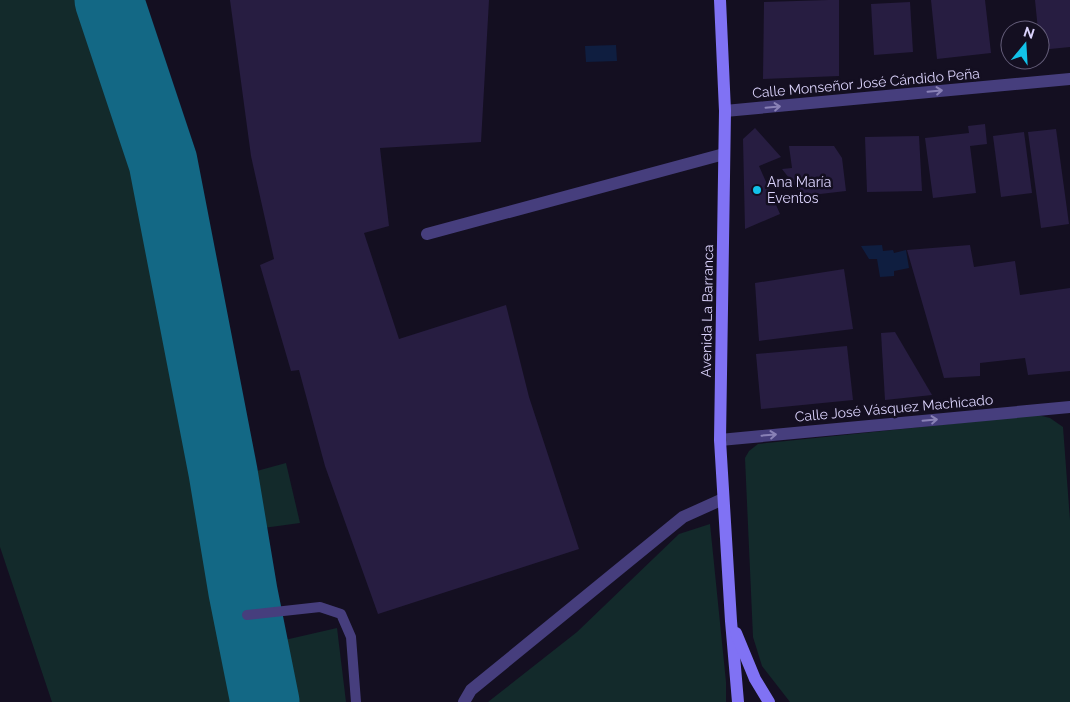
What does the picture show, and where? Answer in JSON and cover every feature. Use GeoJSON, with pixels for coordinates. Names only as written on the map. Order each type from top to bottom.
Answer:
{"type":"FeatureCollection","features":[{"type":"Feature","properties":{"kind":"street","name":"Avenida La Barranca"},"geometry":{"type":"LineString","coordinates":[[720,0],[725,111],[720,440],[731,622],[738,702]]}},
{"type":"Feature","properties":{"kind":"street","name":"Calle Monseñor José Cándido Peña"},"geometry":{"type":"LineString","coordinates":[[725,111],[1070,79]]}},
{"type":"Feature","properties":{"kind":"street"},"geometry":{"type":"LineString","coordinates":[[427,234],[724,154]]}},
{"type":"Feature","properties":{"kind":"street","name":"Calle José Vásquez Machicado"},"geometry":{"type":"LineString","coordinates":[[720,440],[1070,407]]}},
{"type":"Feature","properties":{"kind":"street"},"geometry":{"type":"LineString","coordinates":[[464,702],[471,690],[683,517],[723,499]]}},
{"type":"Feature","properties":{"kind":"street","name":"Avenida La Barranca"},"geometry":{"type":"LineString","coordinates":[[731,622],[755,679],[769,702]]}},
{"type":"Feature","properties":{"kind":"lane"},"geometry":{"type":"LineString","coordinates":[[247,615],[320,607],[342,614],[351,637],[356,702]]}},
{"type":"Feature","properties":{"kind":"green space"},"geometry":{"type":"Polygon","coordinates":[[[0,0],[84,0],[115,90],[150,209],[159,269],[243,702],[52,702],[0,547],[0,0]]]}},
{"type":"Feature","properties":{"kind":"green space"},"geometry":{"type":"Polygon","coordinates":[[[1038,415],[1050,418],[1063,427],[1070,520],[1070,702],[790,702],[762,666],[753,637],[745,458],[749,451],[758,444],[1038,415]]]}},
{"type":"Feature","properties":{"kind":"green space"},"geometry":{"type":"Polygon","coordinates":[[[286,463],[300,523],[249,530],[238,476],[286,463]]]}},
{"type":"Feature","properties":{"kind":"green space"},"geometry":{"type":"Polygon","coordinates":[[[710,524],[726,682],[726,702],[488,702],[577,632],[679,534],[710,524]]]}},
{"type":"Feature","properties":{"kind":"green space"},"geometry":{"type":"Polygon","coordinates":[[[337,628],[346,702],[288,702],[276,642],[337,628]]]}},
{"type":"Feature","properties":{"kind":"water"},"geometry":{"type":"Polygon","coordinates":[[[616,45],[617,61],[586,62],[585,46],[616,45]]]}},
{"type":"Feature","properties":{"kind":"water"},"geometry":{"type":"Polygon","coordinates":[[[882,245],[883,251],[893,250],[894,253],[906,250],[909,268],[894,271],[894,276],[880,277],[877,259],[869,259],[861,246],[882,245]]]}},
{"type":"Feature","properties":{"kind":"building"},"geometry":{"type":"Polygon","coordinates":[[[230,0],[489,0],[481,142],[380,148],[389,226],[364,233],[399,339],[506,305],[529,397],[579,549],[378,614],[325,466],[299,370],[291,371],[260,265],[274,259],[251,156],[230,0]]]}},
{"type":"Feature","properties":{"kind":"building"},"geometry":{"type":"Polygon","coordinates":[[[839,0],[839,76],[763,79],[764,2],[839,0]]]}},
{"type":"Feature","properties":{"kind":"building"},"geometry":{"type":"Polygon","coordinates":[[[931,0],[985,0],[991,53],[937,59],[931,0]]]}},
{"type":"Feature","properties":{"kind":"building"},"geometry":{"type":"Polygon","coordinates":[[[1035,0],[1070,0],[1070,47],[1050,49],[1050,20],[1037,20],[1035,0]]]}},
{"type":"Feature","properties":{"kind":"building"},"geometry":{"type":"Polygon","coordinates":[[[910,2],[913,52],[874,55],[871,4],[910,2]]]}},
{"type":"Feature","properties":{"kind":"building"},"geometry":{"type":"Polygon","coordinates":[[[985,124],[987,144],[970,146],[976,193],[933,198],[925,138],[969,133],[968,126],[985,124]]]}},
{"type":"Feature","properties":{"kind":"building","name":"Ana María Eventos"},"geometry":{"type":"Polygon","coordinates":[[[755,128],[781,157],[759,166],[780,214],[745,229],[743,139],[755,128]]]}},
{"type":"Feature","properties":{"kind":"building"},"geometry":{"type":"Polygon","coordinates":[[[1056,129],[1069,224],[1041,228],[1028,132],[1056,129]]]}},
{"type":"Feature","properties":{"kind":"building"},"geometry":{"type":"Polygon","coordinates":[[[1024,132],[1032,193],[1001,197],[993,136],[1024,132]]]}},
{"type":"Feature","properties":{"kind":"building"},"geometry":{"type":"Polygon","coordinates":[[[919,136],[922,191],[867,192],[865,137],[919,136]]]}},
{"type":"Feature","properties":{"kind":"building"},"geometry":{"type":"Polygon","coordinates":[[[789,146],[834,146],[842,158],[846,191],[803,196],[782,169],[792,168],[789,146]]]}},
{"type":"Feature","properties":{"kind":"building"},"geometry":{"type":"Polygon","coordinates":[[[970,245],[974,267],[1015,261],[1020,295],[1070,288],[1070,371],[1028,375],[1025,358],[980,363],[980,376],[944,378],[907,250],[970,245]]]}},
{"type":"Feature","properties":{"kind":"building"},"geometry":{"type":"Polygon","coordinates":[[[844,269],[853,329],[759,341],[755,283],[844,269]]]}},
{"type":"Feature","properties":{"kind":"building"},"geometry":{"type":"Polygon","coordinates":[[[895,332],[932,395],[885,400],[881,333],[895,332]]]}},
{"type":"Feature","properties":{"kind":"building"},"geometry":{"type":"Polygon","coordinates":[[[847,346],[853,400],[761,409],[756,354],[847,346]]]}},
{"type":"Feature","properties":{"kind":"taxiway"},"geometry":{"type":"LineString","coordinates":[[109,0],[163,162],[265,702]]}},
{"type":"Feature","properties":{"kind":"place","name":"Ana María Eventos"},"geometry":{"type":"Point","coordinates":[757,190]}}]}
